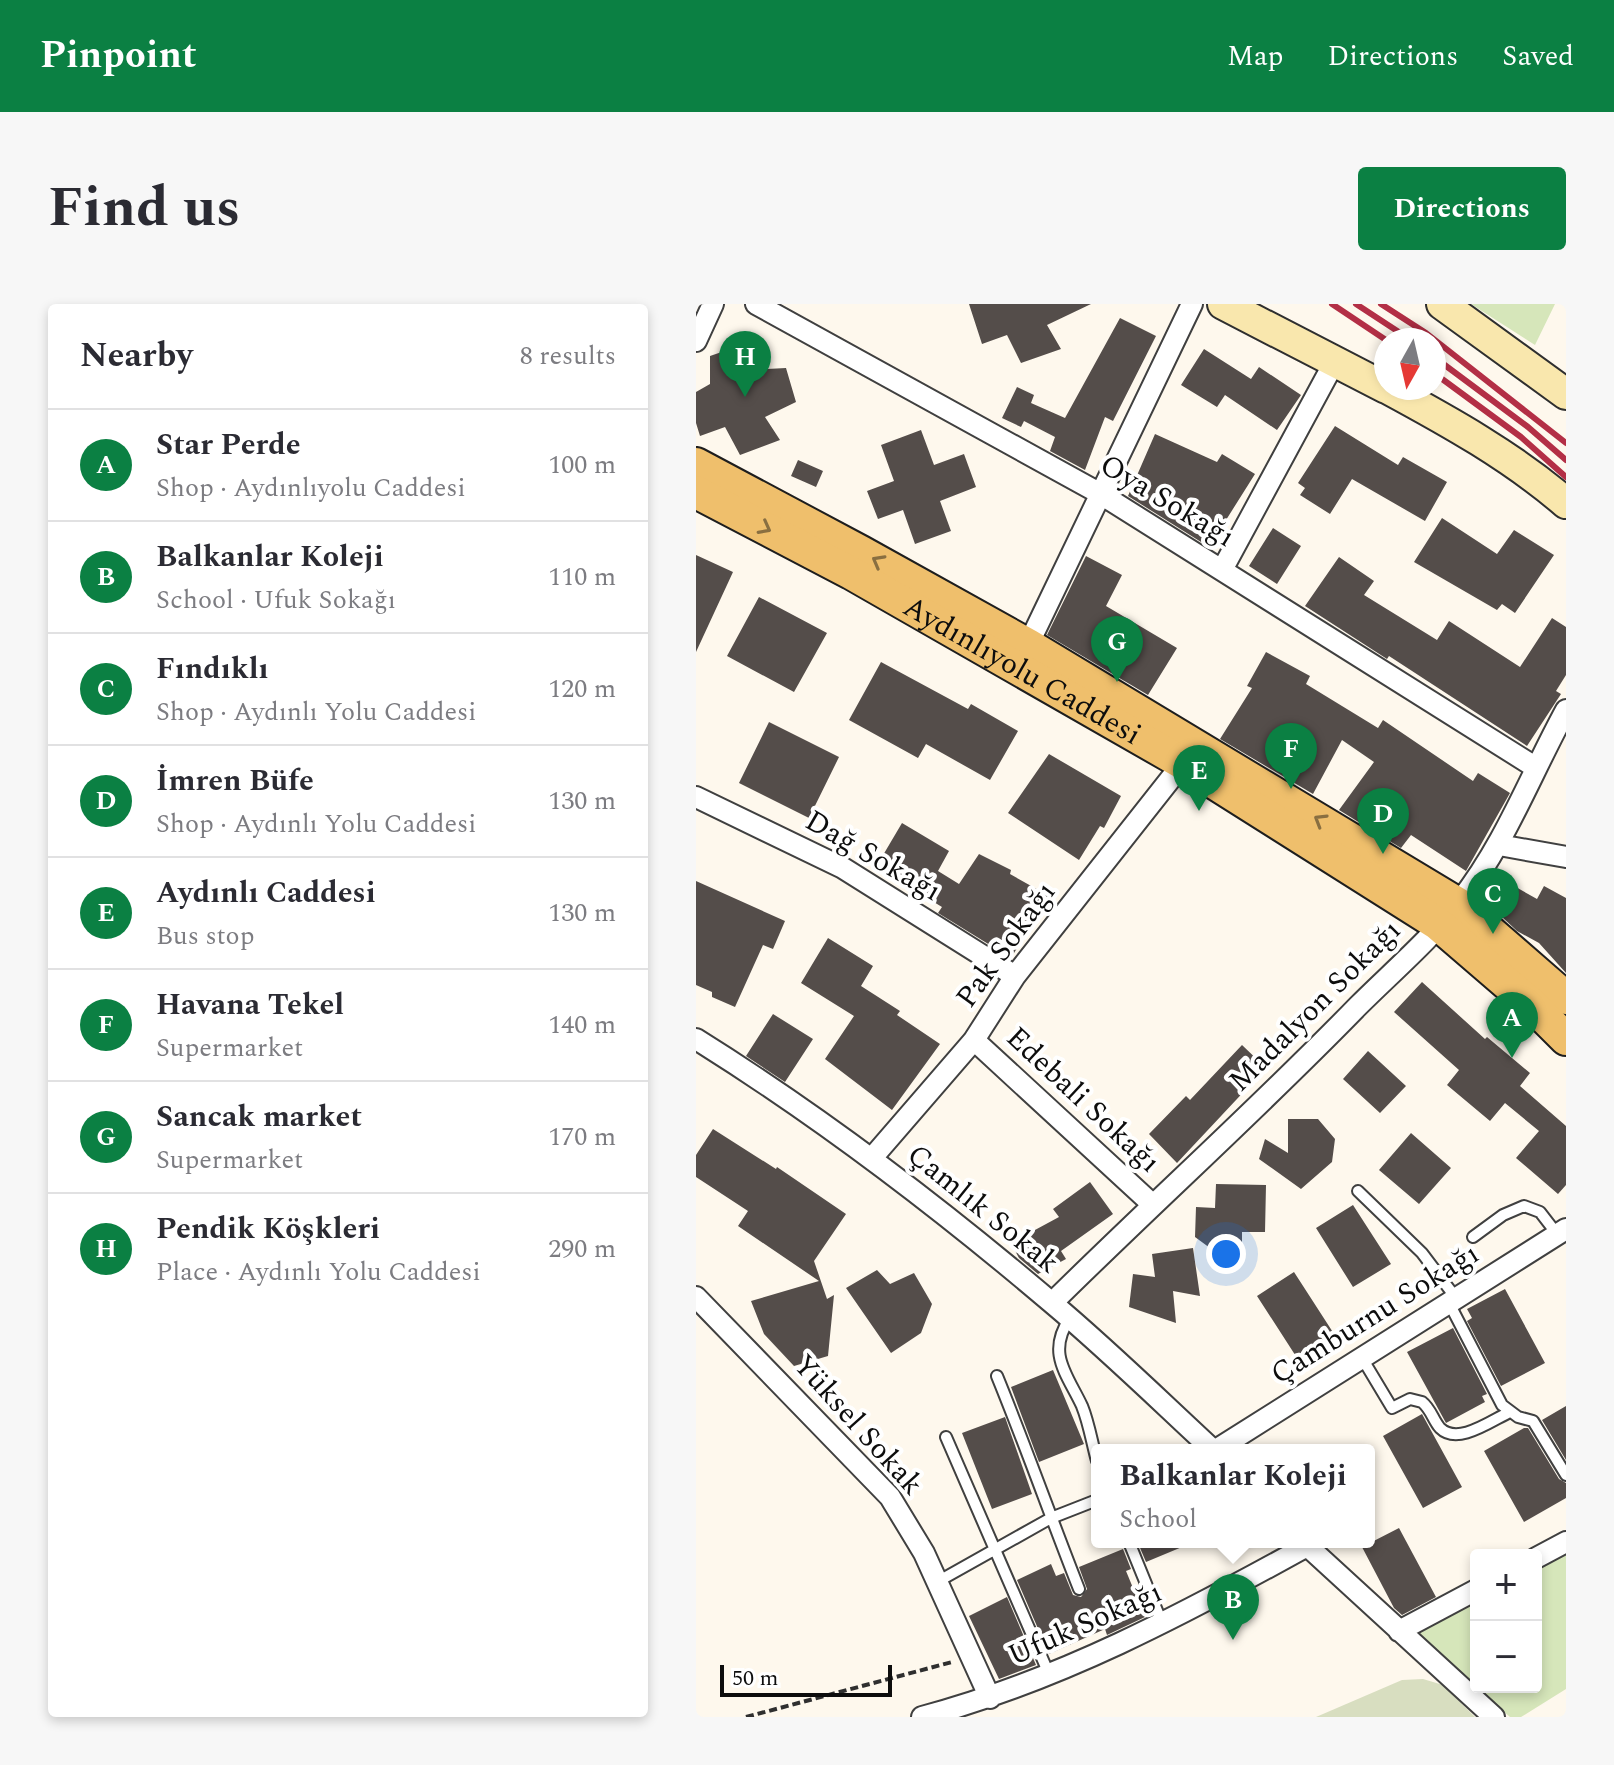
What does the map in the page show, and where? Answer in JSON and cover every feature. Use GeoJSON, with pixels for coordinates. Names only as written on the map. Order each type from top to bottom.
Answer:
{"type":"FeatureCollection","features":[{"type":"Feature","properties":{"kind":"main road"},"geometry":{"type":"LineString","coordinates":[[696,464],[1028,645],[1448,914],[1566,998]]}},
{"type":"Feature","properties":{"kind":"main road","name":"Aydınlıyolu Caddesi"},"geometry":{"type":"LineString","coordinates":[[696,492],[851,573],[1448,914],[1566,1039]]}},
{"type":"Feature","properties":{"kind":"street"},"geometry":{"type":"LineString","coordinates":[[696,341],[713,304]]}},
{"type":"Feature","properties":{"kind":"street","name":"Oya Sokağı"},"geometry":{"type":"LineString","coordinates":[[756,304],[1099,493],[1535,767]]}},
{"type":"Feature","properties":{"kind":"street"},"geometry":{"type":"LineString","coordinates":[[1028,645],[1192,304]]}},
{"type":"Feature","properties":{"kind":"street"},"geometry":{"type":"LineString","coordinates":[[1223,304],[1374,382]]}},
{"type":"Feature","properties":{"kind":"street"},"geometry":{"type":"LineString","coordinates":[[1442,304],[1566,394]]}},
{"type":"Feature","properties":{"kind":"street"},"geometry":{"type":"LineString","coordinates":[[1222,570],[1335,361]]}},
{"type":"Feature","properties":{"kind":"street"},"geometry":{"type":"LineString","coordinates":[[1408,400],[1473,435],[1535,476],[1566,503]]}},
{"type":"Feature","properties":{"kind":"street","name":"Madalyon Sokağı"},"geometry":{"type":"LineString","coordinates":[[1052,1303],[1152,1204],[1268,1098],[1448,914],[1499,845],[1535,767],[1566,710]]}},
{"type":"Feature","properties":{"kind":"street","name":"Pak Sokağı"},"geometry":{"type":"LineString","coordinates":[[872,1158],[974,1040],[1015,976],[1183,763]]}},
{"type":"Feature","properties":{"kind":"street","name":"Dağ Sokağı"},"geometry":{"type":"LineString","coordinates":[[696,797],[843,868],[1015,976]]}},
{"type":"Feature","properties":{"kind":"street"},"geometry":{"type":"LineString","coordinates":[[1499,845],[1566,857]]}},
{"type":"Feature","properties":{"kind":"street","name":"Çamlık Sokak"},"geometry":{"type":"LineString","coordinates":[[696,1039],[754,1075],[872,1158],[1070,1318],[1208,1444]]}},
{"type":"Feature","properties":{"kind":"street","name":"Edebali Sokağı"},"geometry":{"type":"LineString","coordinates":[[974,1040],[1152,1204]]}},
{"type":"Feature","properties":{"kind":"street","name":"Çamburnu Sokağı"},"geometry":{"type":"LineString","coordinates":[[1225,1444],[1562,1231]]}},
{"type":"Feature","properties":{"kind":"street","name":"Yüksel Sokak"},"geometry":{"type":"LineString","coordinates":[[696,1297],[890,1497],[924,1553],[990,1698]]}},
{"type":"Feature","properties":{"kind":"street"},"geometry":{"type":"LineString","coordinates":[[1542,1555],[1566,1542]]}},
{"type":"Feature","properties":{"kind":"street","name":"Ufuk Sokağı"},"geometry":{"type":"LineString","coordinates":[[922,1717],[990,1698],[1194,1609],[1298,1548]]}},
{"type":"Feature","properties":{"kind":"street"},"geometry":{"type":"LineString","coordinates":[[1309,1548],[1494,1717]]}},
{"type":"Feature","properties":{"kind":"street"},"geometry":{"type":"LineString","coordinates":[[1399,1631],[1470,1593]]}},
{"type":"Feature","properties":{"kind":"lane"},"geometry":{"type":"LineString","coordinates":[[1358,1191],[1422,1253],[1452,1300],[1497,1397],[1510,1412],[1533,1421],[1566,1475]]}},
{"type":"Feature","properties":{"kind":"lane"},"geometry":{"type":"LineString","coordinates":[[1473,1237],[1503,1215],[1524,1206],[1540,1212],[1562,1231]]}},
{"type":"Feature","properties":{"kind":"lane"},"geometry":{"type":"LineString","coordinates":[[1070,1318],[1058,1343],[1059,1356],[1063,1372],[1083,1409],[1092,1444]]}},
{"type":"Feature","properties":{"kind":"lane"},"geometry":{"type":"LineString","coordinates":[[1362,1358],[1392,1408],[1410,1399],[1422,1402],[1439,1427],[1450,1434],[1463,1434],[1510,1412]]}},
{"type":"Feature","properties":{"kind":"lane"},"geometry":{"type":"LineString","coordinates":[[997,1376],[1079,1589]]}},
{"type":"Feature","properties":{"kind":"lane"},"geometry":{"type":"LineString","coordinates":[[946,1437],[1049,1674]]}},
{"type":"Feature","properties":{"kind":"lane"},"geometry":{"type":"LineString","coordinates":[[937,1582],[1051,1518],[1091,1502]]}},
{"type":"Feature","properties":{"kind":"lane"},"geometry":{"type":"LineString","coordinates":[[1131,1548],[1162,1623]]}},
{"type":"Feature","properties":{"kind":"path"},"geometry":{"type":"LineString","coordinates":[[746,1717],[970,1658]]}},
{"type":"Feature","properties":{"kind":"green space"},"geometry":{"type":"Polygon","coordinates":[[[1471,304],[1555,304],[1535,345],[1471,304]]]}},
{"type":"Feature","properties":{"kind":"green space"},"geometry":{"type":"Polygon","coordinates":[[[1566,1552],[1566,1689],[1521,1717],[1510,1717],[1483,1693],[1542,1693],[1542,1566],[1566,1552]]]}},
{"type":"Feature","properties":{"kind":"green space"},"geometry":{"type":"Polygon","coordinates":[[[1470,1604],[1470,1682],[1416,1634],[1470,1604]]]}},
{"type":"Feature","properties":{"kind":"green space"},"geometry":{"type":"Polygon","coordinates":[[[1423,1679],[1443,1685],[1475,1717],[1316,1717],[1402,1680],[1423,1679]]]}},
{"type":"Feature","properties":{"kind":"building"},"geometry":{"type":"Polygon","coordinates":[[[969,304],[1091,304],[1047,325],[1061,349],[1021,363],[1007,335],[982,344],[969,304]]]}},
{"type":"Feature","properties":{"kind":"building"},"geometry":{"type":"Polygon","coordinates":[[[1120,318],[1156,336],[1113,421],[1105,417],[1085,470],[1050,451],[1055,437],[1024,421],[1021,427],[1002,418],[1017,387],[1034,395],[1031,403],[1065,418],[1120,318]]]}},
{"type":"Feature","properties":{"kind":"building"},"geometry":{"type":"Polygon","coordinates":[[[745,344],[751,370],[786,368],[796,402],[765,417],[780,440],[740,455],[725,427],[700,436],[696,423],[696,392],[710,384],[710,356],[745,344]]]}},
{"type":"Feature","properties":{"kind":"building"},"geometry":{"type":"Polygon","coordinates":[[[1204,349],[1251,379],[1259,367],[1301,395],[1277,430],[1225,395],[1217,407],[1181,385],[1204,349]]]}},
{"type":"Feature","properties":{"kind":"building"},"geometry":{"type":"Polygon","coordinates":[[[1335,426],[1398,465],[1403,457],[1447,482],[1425,521],[1352,479],[1330,514],[1300,495],[1305,488],[1298,483],[1335,426]]]}},
{"type":"Feature","properties":{"kind":"building"},"geometry":{"type":"Polygon","coordinates":[[[921,430],[934,465],[964,454],[976,487],[940,501],[951,531],[915,544],[903,510],[878,519],[867,491],[894,481],[881,445],[921,430]]]}},
{"type":"Feature","properties":{"kind":"building"},"geometry":{"type":"Polygon","coordinates":[[[1155,434],[1217,462],[1222,454],[1255,474],[1209,547],[1128,496],[1155,434]]]}},
{"type":"Feature","properties":{"kind":"building"},"geometry":{"type":"Polygon","coordinates":[[[798,460],[823,471],[816,487],[791,476],[798,460]]]}},
{"type":"Feature","properties":{"kind":"building"},"geometry":{"type":"Polygon","coordinates":[[[1442,518],[1497,554],[1514,530],[1554,555],[1515,613],[1502,604],[1497,610],[1414,562],[1442,518]]]}},
{"type":"Feature","properties":{"kind":"building"},"geometry":{"type":"Polygon","coordinates":[[[1273,528],[1301,546],[1277,584],[1249,566],[1273,528]]]}},
{"type":"Feature","properties":{"kind":"building"},"geometry":{"type":"Polygon","coordinates":[[[696,555],[733,572],[696,652],[696,555]]]}},
{"type":"Feature","properties":{"kind":"building"},"geometry":{"type":"Polygon","coordinates":[[[1086,556],[1122,575],[1106,606],[1177,648],[1148,695],[1047,635],[1086,556]]]}},
{"type":"Feature","properties":{"kind":"building"},"geometry":{"type":"Polygon","coordinates":[[[1339,557],[1374,581],[1364,595],[1437,640],[1449,621],[1520,667],[1552,618],[1566,627],[1566,675],[1556,691],[1561,694],[1527,746],[1389,656],[1387,659],[1305,606],[1339,557]]]}},
{"type":"Feature","properties":{"kind":"building"},"geometry":{"type":"Polygon","coordinates":[[[759,597],[827,633],[794,692],[727,656],[759,597]]]}},
{"type":"Feature","properties":{"kind":"building"},"geometry":{"type":"Polygon","coordinates":[[[1266,652],[1310,676],[1306,684],[1378,728],[1383,720],[1473,781],[1478,773],[1510,793],[1466,871],[1411,835],[1401,848],[1339,810],[1374,762],[1342,740],[1313,794],[1220,739],[1252,688],[1247,686],[1266,652]]]}},
{"type":"Feature","properties":{"kind":"building"},"geometry":{"type":"Polygon","coordinates":[[[881,662],[968,709],[971,704],[1018,731],[990,780],[926,744],[918,758],[849,720],[881,662]]]}},
{"type":"Feature","properties":{"kind":"building"},"geometry":{"type":"Polygon","coordinates":[[[769,722],[839,757],[809,818],[739,783],[769,722]]]}},
{"type":"Feature","properties":{"kind":"building"},"geometry":{"type":"Polygon","coordinates":[[[1049,754],[1121,796],[1104,828],[1100,826],[1079,860],[1008,813],[1049,754]]]}},
{"type":"Feature","properties":{"kind":"building"},"geometry":{"type":"Polygon","coordinates":[[[902,823],[949,851],[938,871],[959,884],[979,854],[1011,870],[1010,874],[1049,896],[1011,958],[938,913],[942,907],[876,867],[902,823]]]}},
{"type":"Feature","properties":{"kind":"building"},"geometry":{"type":"Polygon","coordinates":[[[696,881],[785,921],[773,949],[763,945],[735,1007],[712,997],[712,992],[696,985],[696,881]]]}},
{"type":"Feature","properties":{"kind":"building"},"geometry":{"type":"Polygon","coordinates":[[[1514,886],[1537,899],[1544,886],[1566,898],[1566,973],[1539,943],[1517,931],[1499,914],[1514,886]]]}},
{"type":"Feature","properties":{"kind":"building"},"geometry":{"type":"Polygon","coordinates":[[[828,938],[873,966],[861,986],[900,1011],[897,1015],[940,1044],[892,1110],[825,1059],[854,1016],[801,983],[828,938]]]}},
{"type":"Feature","properties":{"kind":"building"},"geometry":{"type":"Polygon","coordinates":[[[1422,982],[1485,1039],[1487,1037],[1530,1073],[1520,1086],[1566,1126],[1566,1185],[1558,1194],[1516,1158],[1539,1131],[1505,1103],[1490,1121],[1447,1085],[1459,1070],[1394,1012],[1422,982]]]}},
{"type":"Feature","properties":{"kind":"building"},"geometry":{"type":"Polygon","coordinates":[[[773,1014],[813,1039],[785,1082],[746,1056],[773,1014]]]}},
{"type":"Feature","properties":{"kind":"building"},"geometry":{"type":"Polygon","coordinates":[[[1242,1045],[1266,1068],[1177,1163],[1149,1134],[1186,1096],[1190,1100],[1242,1045]]]}},
{"type":"Feature","properties":{"kind":"building"},"geometry":{"type":"Polygon","coordinates":[[[1368,1051],[1406,1086],[1380,1113],[1343,1079],[1368,1051]]]}},
{"type":"Feature","properties":{"kind":"building"},"geometry":{"type":"Polygon","coordinates":[[[1288,1119],[1318,1119],[1335,1139],[1332,1162],[1301,1189],[1259,1159],[1265,1139],[1288,1153],[1288,1119]]]}},
{"type":"Feature","properties":{"kind":"building"},"geometry":{"type":"Polygon","coordinates":[[[713,1129],[777,1167],[846,1214],[814,1261],[827,1299],[834,1295],[828,1356],[794,1366],[764,1334],[751,1301],[819,1281],[738,1226],[748,1211],[696,1177],[696,1155],[713,1129]]]}},
{"type":"Feature","properties":{"kind":"building"},"geometry":{"type":"Polygon","coordinates":[[[1411,1133],[1451,1168],[1419,1204],[1379,1170],[1411,1133]]]}},
{"type":"Feature","properties":{"kind":"building"},"geometry":{"type":"Polygon","coordinates":[[[1090,1182],[1113,1214],[1061,1251],[1066,1259],[1038,1274],[1019,1258],[1011,1243],[1059,1217],[1053,1209],[1090,1182]]]}},
{"type":"Feature","properties":{"kind":"building"},"geometry":{"type":"Polygon","coordinates":[[[1216,1184],[1266,1185],[1265,1232],[1242,1232],[1242,1259],[1225,1259],[1195,1237],[1196,1207],[1215,1208],[1216,1184]]]}},
{"type":"Feature","properties":{"kind":"building"},"geometry":{"type":"Polygon","coordinates":[[[1353,1205],[1391,1264],[1353,1287],[1316,1228],[1353,1205]]]}},
{"type":"Feature","properties":{"kind":"building"},"geometry":{"type":"Polygon","coordinates":[[[1193,1248],[1200,1296],[1173,1291],[1176,1323],[1129,1307],[1133,1274],[1155,1277],[1152,1254],[1193,1248]]]}},
{"type":"Feature","properties":{"kind":"building"},"geometry":{"type":"Polygon","coordinates":[[[877,1270],[890,1284],[914,1273],[932,1304],[921,1333],[891,1353],[846,1288],[877,1270]]]}},
{"type":"Feature","properties":{"kind":"building"},"geometry":{"type":"Polygon","coordinates":[[[1294,1272],[1336,1337],[1299,1361],[1257,1296],[1294,1272]]]}},
{"type":"Feature","properties":{"kind":"building"},"geometry":{"type":"Polygon","coordinates":[[[1505,1289],[1545,1363],[1501,1386],[1467,1321],[1472,1318],[1467,1309],[1505,1289]]]}},
{"type":"Feature","properties":{"kind":"building"},"geometry":{"type":"Polygon","coordinates":[[[1453,1328],[1487,1394],[1482,1396],[1485,1402],[1446,1423],[1407,1352],[1453,1328]]]}},
{"type":"Feature","properties":{"kind":"building"},"geometry":{"type":"Polygon","coordinates":[[[1053,1370],[1084,1444],[1039,1462],[1011,1387],[1053,1370]]]}},
{"type":"Feature","properties":{"kind":"building"},"geometry":{"type":"Polygon","coordinates":[[[1566,1406],[1566,1460],[1542,1420],[1566,1406]]]}},
{"type":"Feature","properties":{"kind":"building"},"geometry":{"type":"Polygon","coordinates":[[[1422,1414],[1462,1487],[1423,1508],[1383,1436],[1422,1414]]]}},
{"type":"Feature","properties":{"kind":"building"},"geometry":{"type":"Polygon","coordinates":[[[1005,1417],[1032,1494],[992,1509],[962,1433],[1005,1417]]]}},
{"type":"Feature","properties":{"kind":"building"},"geometry":{"type":"Polygon","coordinates":[[[1528,1428],[1559,1479],[1566,1483],[1566,1498],[1524,1522],[1484,1451],[1528,1428]]]}},
{"type":"Feature","properties":{"kind":"building"},"geometry":{"type":"Polygon","coordinates":[[[1399,1528],[1436,1597],[1402,1615],[1394,1608],[1363,1548],[1375,1548],[1375,1540],[1399,1528]]]}},
{"type":"Feature","properties":{"kind":"building"},"geometry":{"type":"Polygon","coordinates":[[[1140,1548],[1180,1548],[1146,1562],[1140,1548]]]}},
{"type":"Feature","properties":{"kind":"building"},"geometry":{"type":"Polygon","coordinates":[[[1123,1549],[1131,1569],[1126,1571],[1145,1617],[1107,1635],[1105,1629],[1049,1654],[1017,1580],[1051,1564],[1056,1576],[1064,1573],[1073,1595],[1081,1597],[1087,1589],[1079,1567],[1123,1549]]]}},
{"type":"Feature","properties":{"kind":"building"},"geometry":{"type":"Polygon","coordinates":[[[1007,1597],[1036,1665],[999,1679],[969,1616],[1007,1597]]]}},
{"type":"Feature","properties":{"kind":"railway"},"geometry":{"type":"LineString","coordinates":[[1332,304],[1374,332]]}},
{"type":"Feature","properties":{"kind":"railway"},"geometry":{"type":"LineString","coordinates":[[1356,304],[1393,328]]}},
{"type":"Feature","properties":{"kind":"railway"},"geometry":{"type":"LineString","coordinates":[[1381,304],[1426,333],[1566,443]]}},
{"type":"Feature","properties":{"kind":"railway"},"geometry":{"type":"LineString","coordinates":[[1446,366],[1528,427],[1566,460]]}},
{"type":"Feature","properties":{"kind":"railway"},"geometry":{"type":"LineString","coordinates":[[1446,382],[1521,437],[1566,477]]}},
{"type":"Feature","properties":{"kind":"place","name":"Pendik Köşkleri"},"geometry":{"type":"Point","coordinates":[745,397]}},
{"type":"Feature","properties":{"kind":"place","name":"Sancak market"},"geometry":{"type":"Point","coordinates":[1117,682]}},
{"type":"Feature","properties":{"kind":"place","name":"Havana Tekel"},"geometry":{"type":"Point","coordinates":[1291,789]}},
{"type":"Feature","properties":{"kind":"place","name":"Aydınlı Caddesi"},"geometry":{"type":"Point","coordinates":[1199,811]}},
{"type":"Feature","properties":{"kind":"place","name":"İmren Büfe"},"geometry":{"type":"Point","coordinates":[1383,854]}},
{"type":"Feature","properties":{"kind":"place","name":"Fındıklı"},"geometry":{"type":"Point","coordinates":[1493,934]}},
{"type":"Feature","properties":{"kind":"place","name":"Star Perde"},"geometry":{"type":"Point","coordinates":[1512,1058]}},
{"type":"Feature","properties":{"kind":"place","name":"Balkanlar Koleji"},"geometry":{"type":"Point","coordinates":[1233,1640]}}]}
